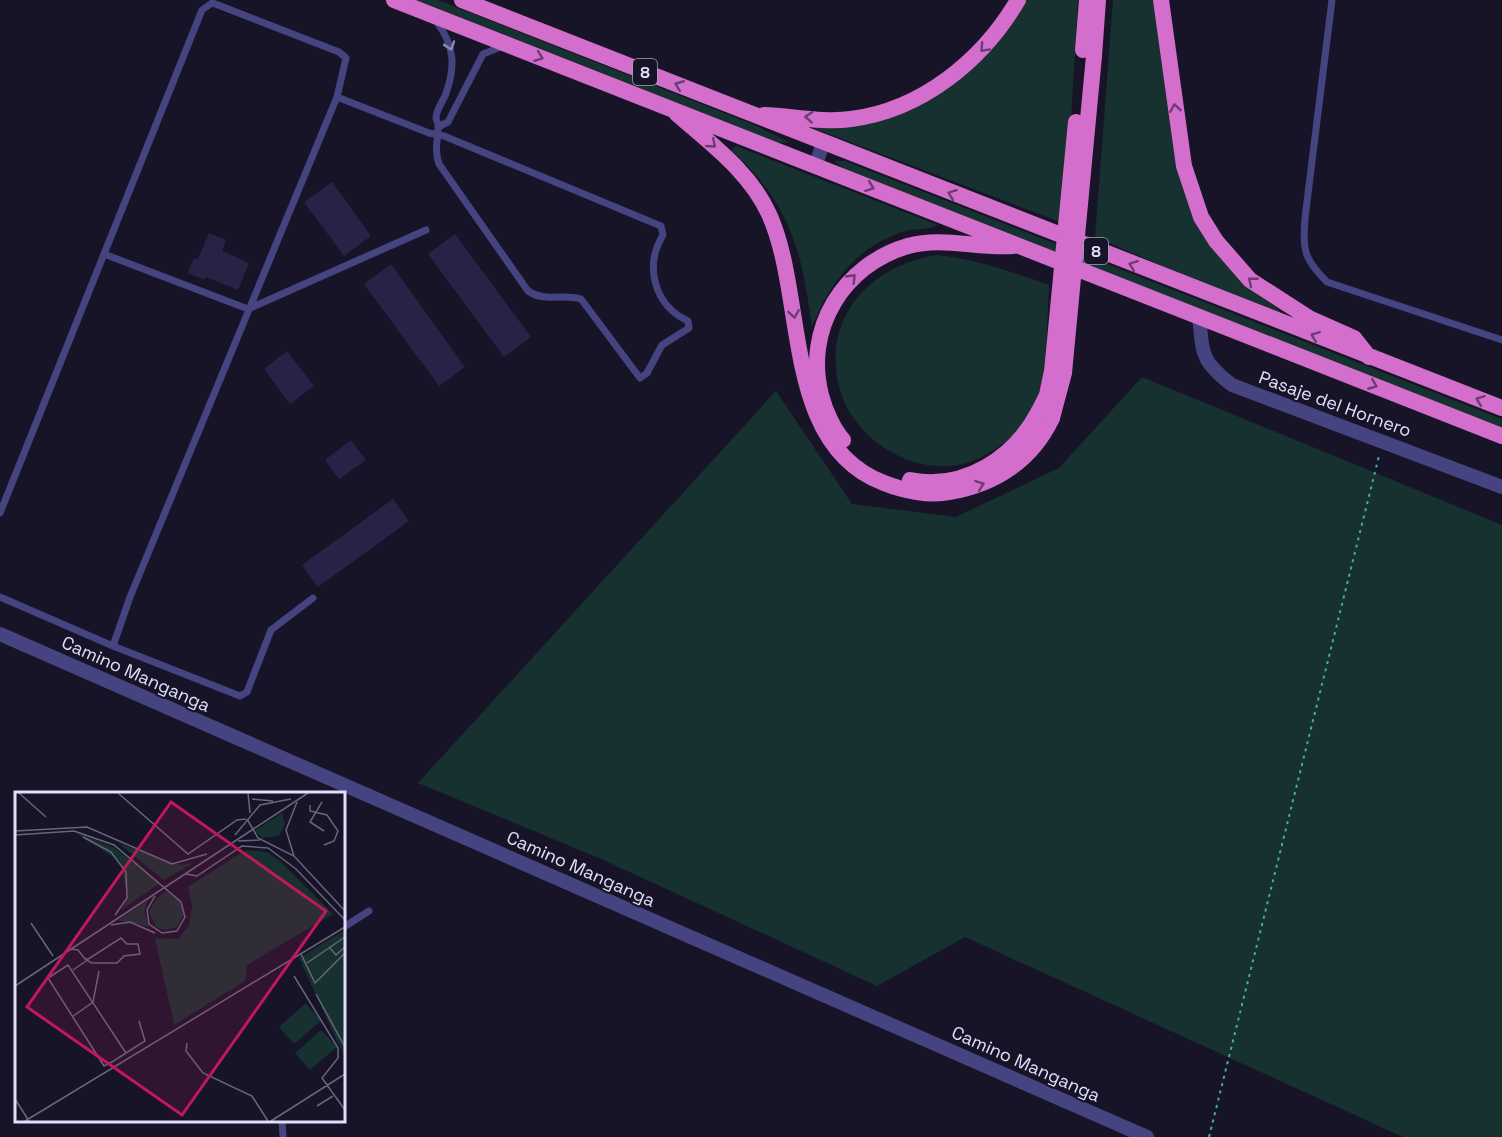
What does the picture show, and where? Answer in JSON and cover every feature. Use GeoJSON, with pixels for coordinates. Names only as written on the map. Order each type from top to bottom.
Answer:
{"type":"FeatureCollection","features":[{"type":"Feature","properties":{"kind":"highway","name":"8"},"geometry":{"type":"LineString","coordinates":[[394,0],[1502,436]]}},
{"type":"Feature","properties":{"kind":"highway","name":"8"},"geometry":{"type":"LineString","coordinates":[[462,0],[823,144],[1502,408]]}},
{"type":"Feature","properties":{"kind":"highway"},"geometry":{"type":"LineString","coordinates":[[753,115],[850,119],[878,113],[912,98],[966,66],[987,45],[1018,0]]}},
{"type":"Feature","properties":{"kind":"highway"},"geometry":{"type":"LineString","coordinates":[[1087,0],[1088,56]]}},
{"type":"Feature","properties":{"kind":"highway"},"geometry":{"type":"LineString","coordinates":[[668,106],[745,175],[768,212],[786,263],[804,377],[822,427],[838,450],[874,479],[904,489],[945,493],[968,489],[1012,469],[1042,437],[1052,371],[1088,56],[1098,0]]}},
{"type":"Feature","properties":{"kind":"highway"},"geometry":{"type":"LineString","coordinates":[[1161,0],[1184,166],[1201,217],[1221,249],[1250,280],[1309,318],[1354,338],[1369,358]]}},
{"type":"Feature","properties":{"kind":"highway"},"geometry":{"type":"LineString","coordinates":[[1020,245],[993,248],[930,242],[910,245],[871,262],[842,289],[829,311],[820,334],[816,360],[818,382],[825,408],[840,436],[863,460],[891,476],[923,483],[964,477],[985,468],[1006,455],[1046,414]]}},
{"type":"Feature","properties":{"kind":"street"},"geometry":{"type":"LineString","coordinates":[[815,166],[823,144]]}},
{"type":"Feature","properties":{"kind":"street","name":"Pasaje del Hornero"},"geometry":{"type":"LineString","coordinates":[[1198,316],[1204,358],[1213,370],[1232,385],[1502,487]]}},
{"type":"Feature","properties":{"kind":"street","name":"Camino Manganga"},"geometry":{"type":"LineString","coordinates":[[0,634],[1147,1137]]}},
{"type":"Feature","properties":{"kind":"lane"},"geometry":{"type":"LineString","coordinates":[[1332,0],[1305,218],[1303,247],[1309,264],[1327,282],[1502,340]]}},
{"type":"Feature","properties":{"kind":"lane"},"geometry":{"type":"LineString","coordinates":[[0,513],[202,10],[212,3],[339,52],[346,58],[337,97],[130,597],[113,646]]}},
{"type":"Feature","properties":{"kind":"lane"},"geometry":{"type":"LineString","coordinates":[[337,97],[437,131],[661,226],[663,235],[654,250],[652,276],[663,300],[679,317],[688,321],[689,328],[662,345],[647,373],[640,378],[581,299],[572,296],[539,298],[528,291],[439,164],[435,154],[437,131],[436,117],[450,83],[454,56],[447,36],[431,14]]}},
{"type":"Feature","properties":{"kind":"lane"},"geometry":{"type":"LineString","coordinates":[[437,131],[448,122],[483,54],[507,45]]}},
{"type":"Feature","properties":{"kind":"lane"},"geometry":{"type":"LineString","coordinates":[[104,254],[248,309],[426,230]]}},
{"type":"Feature","properties":{"kind":"lane"},"geometry":{"type":"LineString","coordinates":[[0,597],[113,646],[240,696],[247,692],[271,630],[313,598]]}},
{"type":"Feature","properties":{"kind":"lane"},"geometry":{"type":"LineString","coordinates":[[345,926],[369,911]]}},
{"type":"Feature","properties":{"kind":"lane"},"geometry":{"type":"LineString","coordinates":[[282,1122],[283,1137]]}},
{"type":"Feature","properties":{"kind":"path"},"geometry":{"type":"LineString","coordinates":[[1209,1137],[1383,441]]}},
{"type":"Feature","properties":{"kind":"green space"},"geometry":{"type":"Polygon","coordinates":[[[417,0],[438,0],[752,124],[789,142],[779,143],[417,0]]]}},
{"type":"Feature","properties":{"kind":"green space"},"geometry":{"type":"Polygon","coordinates":[[[1024,0],[1078,0],[1065,224],[800,123],[927,97],[1024,0]]]}},
{"type":"Feature","properties":{"kind":"green space"},"geometry":{"type":"Polygon","coordinates":[[[1113,0],[1155,0],[1179,158],[1248,288],[1280,310],[1279,316],[1095,237],[1113,0]]]}},
{"type":"Feature","properties":{"kind":"green space"},"geometry":{"type":"Polygon","coordinates":[[[736,146],[938,225],[902,232],[885,239],[858,257],[836,282],[812,327],[803,274],[790,230],[767,190],[731,150],[736,146]]]}},
{"type":"Feature","properties":{"kind":"green space"},"geometry":{"type":"Polygon","coordinates":[[[834,161],[845,161],[1502,419],[1502,429],[844,169],[834,161]]]}},
{"type":"Feature","properties":{"kind":"green space"},"geometry":{"type":"Polygon","coordinates":[[[937,255],[980,263],[1049,285],[1042,383],[1032,414],[1015,434],[987,454],[965,463],[942,466],[919,463],[896,455],[876,442],[859,425],[846,405],[838,382],[836,357],[839,335],[846,315],[858,297],[874,282],[893,270],[937,255]]]}},
{"type":"Feature","properties":{"kind":"green space"},"geometry":{"type":"Polygon","coordinates":[[[1142,377],[1502,525],[1502,1137],[1403,1137],[965,937],[877,986],[599,858],[418,783],[776,391],[852,504],[956,517],[1059,468],[1142,377]]]}},
{"type":"Feature","properties":{"kind":"building"},"geometry":{"type":"Polygon","coordinates":[[[332,182],[371,236],[344,256],[304,202],[332,182]]]}},
{"type":"Feature","properties":{"kind":"building"},"geometry":{"type":"Polygon","coordinates":[[[209,233],[226,240],[222,251],[249,263],[238,290],[206,277],[204,280],[188,273],[194,258],[198,259],[209,233]]]}},
{"type":"Feature","properties":{"kind":"building"},"geometry":{"type":"Polygon","coordinates":[[[455,234],[531,337],[504,357],[428,254],[455,234]]]}},
{"type":"Feature","properties":{"kind":"building"},"geometry":{"type":"Polygon","coordinates":[[[391,264],[465,367],[439,386],[364,284],[391,264]]]}},
{"type":"Feature","properties":{"kind":"building"},"geometry":{"type":"Polygon","coordinates":[[[287,351],[314,386],[290,404],[264,369],[287,351]]]}},
{"type":"Feature","properties":{"kind":"building"},"geometry":{"type":"Polygon","coordinates":[[[351,440],[366,460],[339,479],[325,460],[351,440]]]}},
{"type":"Feature","properties":{"kind":"building"},"geometry":{"type":"Polygon","coordinates":[[[393,499],[409,521],[318,587],[302,565],[393,499]]]}}]}
